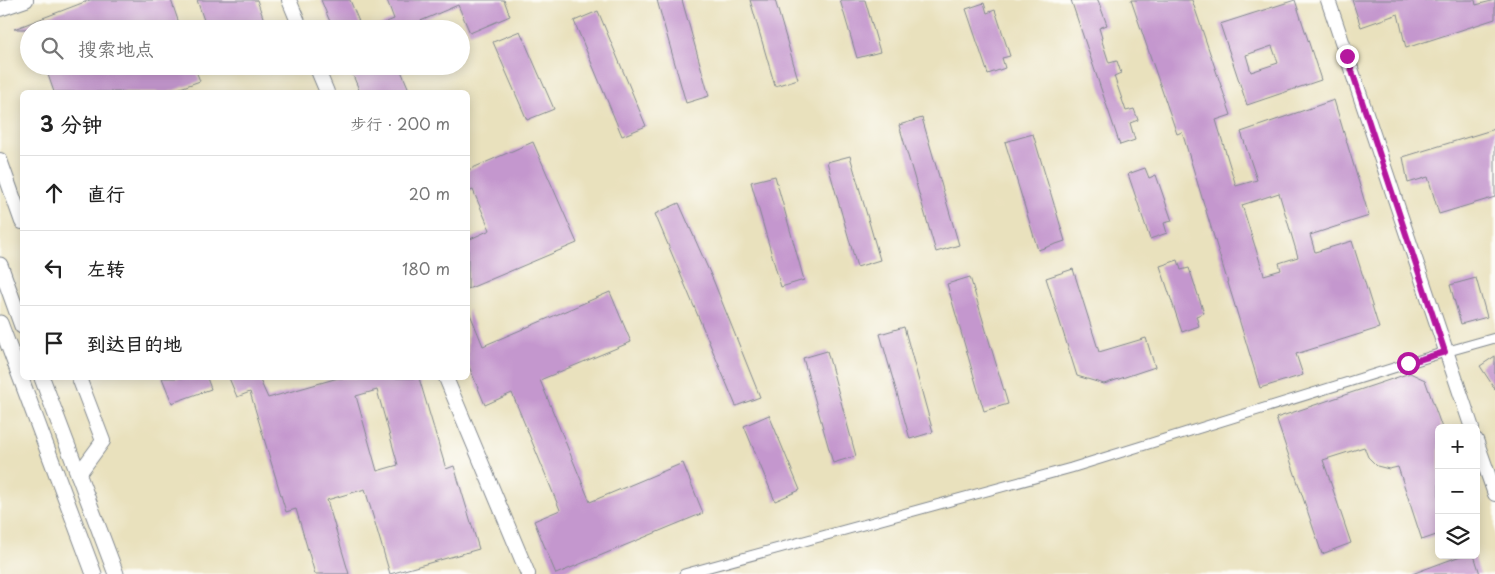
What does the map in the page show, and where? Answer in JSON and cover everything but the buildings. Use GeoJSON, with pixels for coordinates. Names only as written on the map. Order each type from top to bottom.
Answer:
{"type":"FeatureCollection","features":[{"type":"Feature","properties":{"kind":"main road"},"geometry":{"type":"LineString","coordinates":[[0,265],[20,320]]}},
{"type":"Feature","properties":{"kind":"main road"},"geometry":{"type":"LineString","coordinates":[[0,323],[20,376]]}},
{"type":"Feature","properties":{"kind":"main road"},"geometry":{"type":"LineString","coordinates":[[21,380],[94,574]]}},
{"type":"Feature","properties":{"kind":"main road"},"geometry":{"type":"LineString","coordinates":[[43,380],[116,574]]}},
{"type":"Feature","properties":{"kind":"street"},"geometry":{"type":"LineString","coordinates":[[0,9],[26,0]]}},
{"type":"Feature","properties":{"kind":"street"},"geometry":{"type":"LineString","coordinates":[[289,0],[297,20]]}},
{"type":"Feature","properties":{"kind":"street"},"geometry":{"type":"LineString","coordinates":[[1328,0],[1471,424]]}},
{"type":"Feature","properties":{"kind":"street"},"geometry":{"type":"LineString","coordinates":[[320,75],[326,90]]}},
{"type":"Feature","properties":{"kind":"street"},"geometry":{"type":"LineString","coordinates":[[0,160],[20,216]]}},
{"type":"Feature","properties":{"kind":"street"},"geometry":{"type":"LineString","coordinates":[[684,574],[1070,468],[1495,338]]}},
{"type":"Feature","properties":{"kind":"street"},"geometry":{"type":"LineString","coordinates":[[78,475],[102,441],[80,380]]}},
{"type":"Feature","properties":{"kind":"street"},"geometry":{"type":"LineString","coordinates":[[447,380],[528,574]]}},
{"type":"Feature","properties":{"kind":"street"},"geometry":{"type":"LineString","coordinates":[[1480,451],[1495,494]]}},
{"type":"Feature","properties":{"kind":"route"},"geometry":{"type":"LineString","coordinates":[[1347,56],[1445,352],[1408,363]]}}]}
